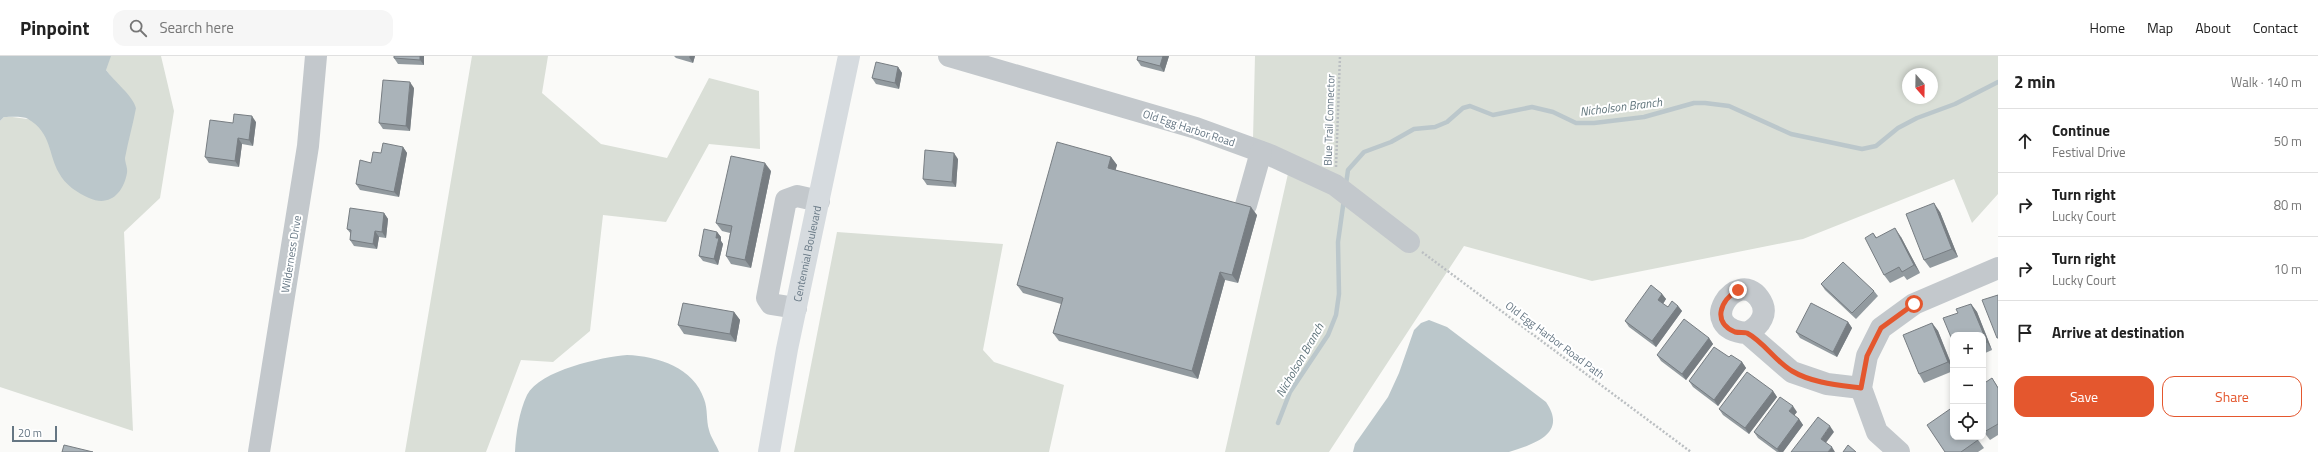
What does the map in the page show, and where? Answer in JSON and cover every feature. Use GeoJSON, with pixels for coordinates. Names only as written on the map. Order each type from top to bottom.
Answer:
{"type":"FeatureCollection","features":[{"type":"Feature","properties":{"kind":"main road","name":"Centennial Boulevard"},"geometry":{"type":"LineString","coordinates":[[769,452],[796,308],[850,56]]}},
{"type":"Feature","properties":{"kind":"street","name":"Wilderness Drive"},"geometry":{"type":"LineString","coordinates":[[259,452],[308,146],[316,56]]}},
{"type":"Feature","properties":{"kind":"street","name":"Old Egg Harbor Road"},"geometry":{"type":"LineString","coordinates":[[949,56],[1196,128],[1261,152],[1335,185],[1409,242]]}},
{"type":"Feature","properties":{"kind":"street"},"geometry":{"type":"LineString","coordinates":[[1246,205],[1261,152]]}},
{"type":"Feature","properties":{"kind":"street"},"geometry":{"type":"LineString","coordinates":[[796,308],[771,304],[768,298],[786,200],[797,196],[819,201]]}},
{"type":"Feature","properties":{"kind":"street"},"geometry":{"type":"LineString","coordinates":[[1899,452],[1877,432],[1861,388],[1867,356],[1881,328],[1914,304],[1998,268]]}},
{"type":"Feature","properties":{"kind":"street"},"geometry":{"type":"LineString","coordinates":[[1747,333],[1792,372],[1827,384],[1861,388]]}},
{"type":"Feature","properties":{"kind":"path","name":"Blue Trail Connector"},"geometry":{"type":"LineString","coordinates":[[1335,185],[1340,56]]}},
{"type":"Feature","properties":{"kind":"path","name":"Old Egg Harbor Road Path"},"geometry":{"type":"LineString","coordinates":[[1409,242],[1691,452]]}},
{"type":"Feature","properties":{"kind":"shaded area"},"geometry":{"type":"Polygon","coordinates":[[[0,56],[111,56],[106,70],[131,99],[136,108],[125,158],[127,173],[122,187],[114,197],[103,201],[96,200],[81,194],[68,185],[55,166],[45,137],[36,125],[28,119],[20,117],[4,117],[0,121],[0,56]]]}},
{"type":"Feature","properties":{"kind":"shaded area"},"geometry":{"type":"Polygon","coordinates":[[[106,56],[161,56],[174,111],[160,198],[124,232],[133,431],[0,387],[0,121],[5,116],[35,120],[136,108],[106,70],[106,56]]]}},
{"type":"Feature","properties":{"kind":"shaded area"},"geometry":{"type":"Polygon","coordinates":[[[472,56],[548,56],[542,93],[601,144],[667,158],[709,78],[759,91],[760,149],[709,144],[666,222],[603,215],[590,331],[553,362],[521,360],[486,452],[405,452],[472,56]]]}},
{"type":"Feature","properties":{"kind":"shaded area"},"geometry":{"type":"Polygon","coordinates":[[[1255,56],[1998,56],[1998,194],[1972,223],[1954,179],[1803,239],[1592,281],[1464,246],[1329,452],[1225,452],[1292,156],[1253,139],[1255,56]]]}},
{"type":"Feature","properties":{"kind":"shaded area"},"geometry":{"type":"Polygon","coordinates":[[[837,232],[1003,244],[983,350],[994,362],[1064,385],[1049,452],[794,452],[837,232]]]}},
{"type":"Feature","properties":{"kind":"shaded area"},"geometry":{"type":"Polygon","coordinates":[[[1429,320],[1447,327],[1546,402],[1552,413],[1553,422],[1551,430],[1537,441],[1509,452],[1353,452],[1355,444],[1388,397],[1399,373],[1414,330],[1421,323],[1429,320]]]}},
{"type":"Feature","properties":{"kind":"shaded area"},"geometry":{"type":"Polygon","coordinates":[[[627,355],[662,361],[683,372],[692,379],[699,388],[704,399],[709,430],[719,452],[515,452],[517,430],[522,408],[527,395],[534,386],[545,378],[572,366],[627,355]]]}},
{"type":"Feature","properties":{"kind":"building"},"geometry":{"type":"Polygon","coordinates":[[[394,56],[420,56],[420,60],[394,58],[394,56]]]}},
{"type":"Feature","properties":{"kind":"building"},"geometry":{"type":"Polygon","coordinates":[[[1138,56],[1163,56],[1160,66],[1137,60],[1138,56]]]}},
{"type":"Feature","properties":{"kind":"building"},"geometry":{"type":"Polygon","coordinates":[[[876,62],[898,67],[895,83],[872,78],[876,62]]]}},
{"type":"Feature","properties":{"kind":"building"},"geometry":{"type":"Polygon","coordinates":[[[383,80],[410,82],[406,126],[379,123],[383,80]]]}},
{"type":"Feature","properties":{"kind":"building"},"geometry":{"type":"Polygon","coordinates":[[[234,114],[252,116],[249,140],[238,138],[235,161],[205,157],[210,120],[233,123],[234,114]]]}},
{"type":"Feature","properties":{"kind":"building"},"geometry":{"type":"Polygon","coordinates":[[[1057,142],[1111,157],[1108,168],[1251,207],[1232,275],[1220,272],[1192,371],[1053,333],[1063,298],[1017,285],[1057,142]]]}},
{"type":"Feature","properties":{"kind":"building"},"geometry":{"type":"Polygon","coordinates":[[[383,143],[403,147],[394,192],[356,184],[360,160],[371,163],[373,152],[381,153],[383,143]]]}},
{"type":"Feature","properties":{"kind":"building"},"geometry":{"type":"Polygon","coordinates":[[[925,150],[954,153],[952,182],[923,179],[925,150]]]}},
{"type":"Feature","properties":{"kind":"building"},"geometry":{"type":"Polygon","coordinates":[[[731,156],[765,163],[745,260],[726,256],[732,226],[716,223],[731,156]]]}},
{"type":"Feature","properties":{"kind":"building"},"geometry":{"type":"Polygon","coordinates":[[[1934,203],[1952,249],[1924,260],[1906,214],[1934,203]]]}},
{"type":"Feature","properties":{"kind":"building"},"geometry":{"type":"Polygon","coordinates":[[[350,208],[384,213],[382,232],[375,231],[373,244],[350,240],[351,230],[347,229],[350,208]]]}},
{"type":"Feature","properties":{"kind":"building"},"geometry":{"type":"Polygon","coordinates":[[[1895,228],[1914,265],[1902,272],[1899,267],[1884,275],[1865,238],[1873,233],[1876,238],[1895,228]]]}},
{"type":"Feature","properties":{"kind":"building"},"geometry":{"type":"Polygon","coordinates":[[[704,229],[717,232],[716,238],[719,238],[714,259],[699,256],[704,229]]]}},
{"type":"Feature","properties":{"kind":"building"},"geometry":{"type":"Polygon","coordinates":[[[1843,262],[1874,291],[1852,313],[1821,284],[1843,262]]]}},
{"type":"Feature","properties":{"kind":"building"},"geometry":{"type":"Polygon","coordinates":[[[1651,285],[1662,294],[1658,300],[1668,307],[1672,301],[1678,306],[1652,341],[1625,321],[1651,285]]]}},
{"type":"Feature","properties":{"kind":"building"},"geometry":{"type":"Polygon","coordinates":[[[1998,295],[1998,338],[1997,338],[1982,300],[1998,295]]]}},
{"type":"Feature","properties":{"kind":"building"},"geometry":{"type":"Polygon","coordinates":[[[683,303],[734,312],[730,334],[678,325],[683,303]]]}},
{"type":"Feature","properties":{"kind":"building"},"geometry":{"type":"Polygon","coordinates":[[[1811,303],[1848,322],[1833,352],[1796,332],[1811,303]]]}},
{"type":"Feature","properties":{"kind":"building"},"geometry":{"type":"Polygon","coordinates":[[[1971,304],[1983,332],[1950,332],[1950,335],[1943,318],[1958,313],[1956,309],[1971,304]]]}},
{"type":"Feature","properties":{"kind":"building"},"geometry":{"type":"Polygon","coordinates":[[[1684,319],[1709,338],[1682,374],[1657,355],[1684,319]]]}},
{"type":"Feature","properties":{"kind":"building"},"geometry":{"type":"Polygon","coordinates":[[[1932,323],[1948,362],[1919,374],[1903,335],[1932,323]]]}},
{"type":"Feature","properties":{"kind":"building"},"geometry":{"type":"Polygon","coordinates":[[[1714,347],[1729,357],[1731,355],[1742,362],[1714,400],[1689,381],[1714,347]]]}},
{"type":"Feature","properties":{"kind":"building"},"geometry":{"type":"Polygon","coordinates":[[[1747,372],[1773,391],[1745,428],[1719,409],[1747,372]]]}},
{"type":"Feature","properties":{"kind":"building"},"geometry":{"type":"Polygon","coordinates":[[[1992,378],[1998,388],[1998,424],[1986,431],[1986,404],[1986,382],[1992,378]]]}},
{"type":"Feature","properties":{"kind":"building"},"geometry":{"type":"Polygon","coordinates":[[[1780,397],[1793,406],[1789,411],[1799,419],[1777,449],[1754,432],[1780,397]]]}},
{"type":"Feature","properties":{"kind":"building"},"geometry":{"type":"Polygon","coordinates":[[[1950,409],[1950,440],[1978,440],[1961,452],[1945,452],[1927,425],[1950,409]]]}},
{"type":"Feature","properties":{"kind":"building"},"geometry":{"type":"Polygon","coordinates":[[[1818,417],[1830,426],[1821,439],[1832,447],[1828,452],[1791,452],[1818,417]]]}},
{"type":"Feature","properties":{"kind":"building"},"geometry":{"type":"Polygon","coordinates":[[[64,445],[93,452],[62,452],[64,445]]]}},
{"type":"Feature","properties":{"kind":"building"},"geometry":{"type":"Polygon","coordinates":[[[1848,445],[1856,452],[1843,452],[1848,445]]]}},
{"type":"Feature","properties":{"kind":"waterway","name":"Nicholson Branch"},"geometry":{"type":"LineString","coordinates":[[1346,184],[1348,170],[1364,152],[1391,142],[1414,129],[1435,127],[1447,122],[1463,108],[1470,106],[1493,115],[1532,107],[1553,112],[1576,123],[1594,123],[1644,117],[1694,103],[1705,103],[1729,106],[1791,134],[1862,149],[1876,146],[1898,128],[1917,118],[1955,104],[1998,82]]}},
{"type":"Feature","properties":{"kind":"waterway","name":"Nicholson Branch"},"geometry":{"type":"LineString","coordinates":[[1278,423],[1290,392],[1328,335],[1336,315],[1339,294],[1338,242],[1344,199]]}},
{"type":"Feature","properties":{"kind":"route"},"geometry":{"type":"LineString","coordinates":[[1738,290],[1728,296],[1722,305],[1721,316],[1726,326],[1736,332],[1747,333],[1792,372],[1827,384],[1861,388],[1867,356],[1881,328],[1914,304]]}}]}
